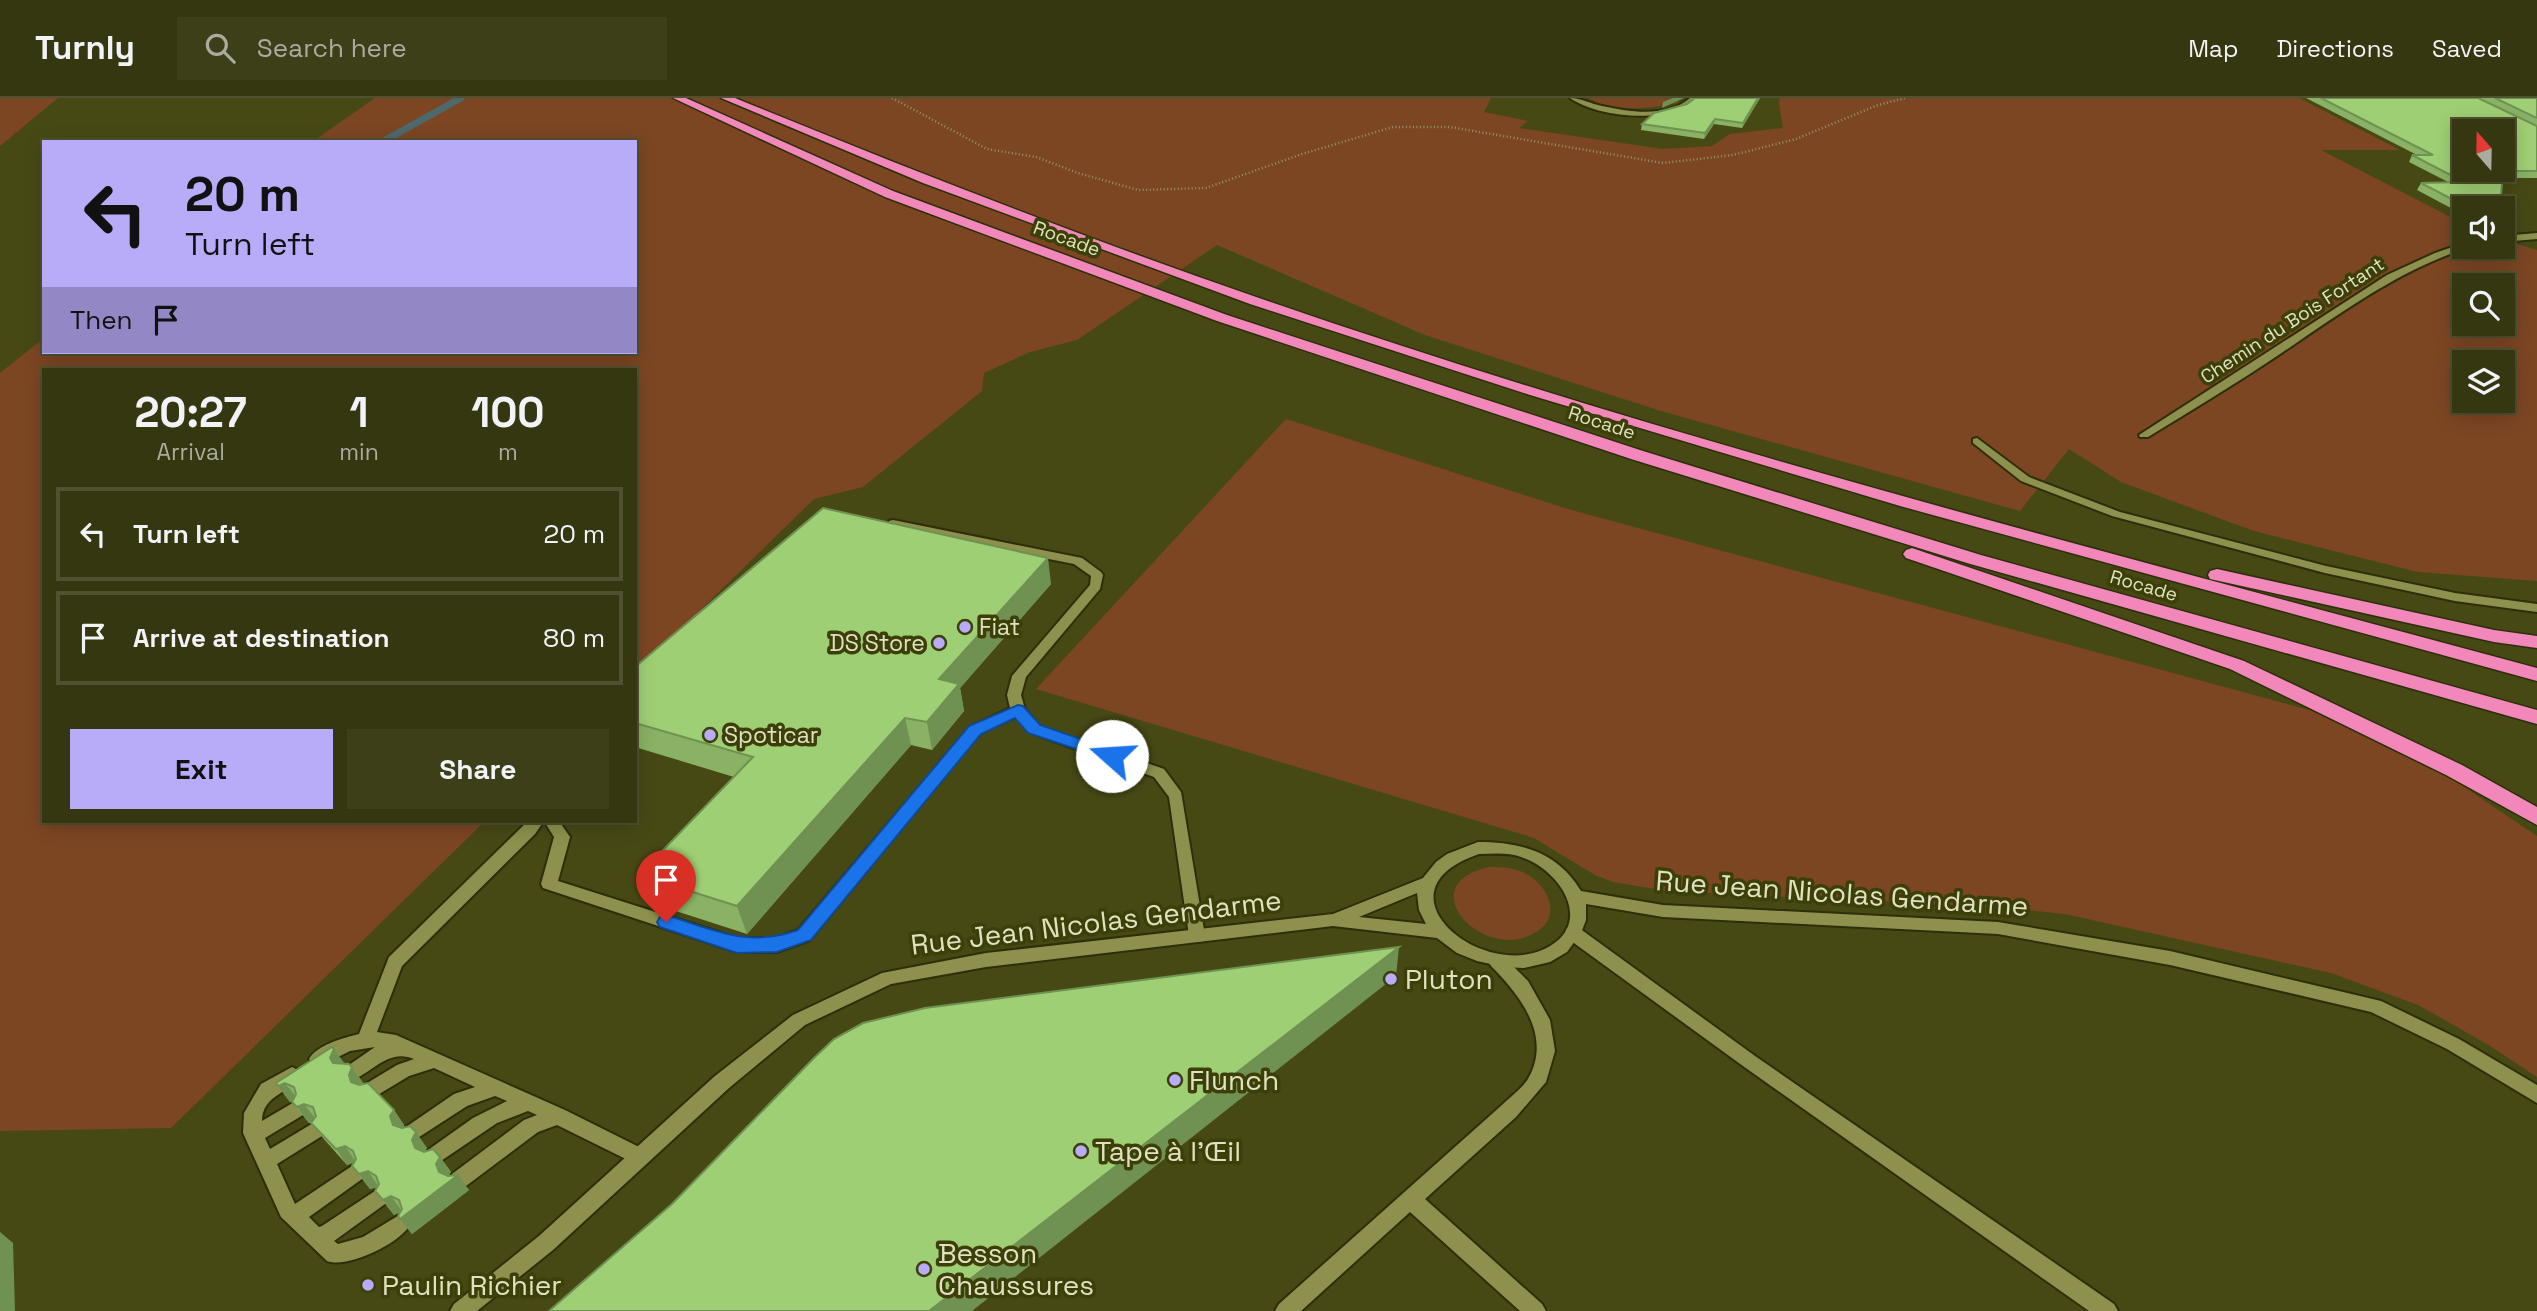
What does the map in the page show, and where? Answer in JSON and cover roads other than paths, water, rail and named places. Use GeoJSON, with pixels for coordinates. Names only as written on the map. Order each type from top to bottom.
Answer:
{"type":"FeatureCollection","features":[{"type":"Feature","properties":{"kind":"highway","name":"Rocade"},"geometry":{"type":"LineString","coordinates":[[678,98],[889,194],[1222,318],[1637,455],[1974,559],[2537,717]]}},
{"type":"Feature","properties":{"kind":"highway"},"geometry":{"type":"LineString","coordinates":[[726,98],[927,181],[1255,301],[1535,392],[1906,502],[2537,675]]}},
{"type":"Feature","properties":{"kind":"highway"},"geometry":{"type":"LineString","coordinates":[[1637,455],[1844,531],[2237,665],[2454,769],[2537,817]]}},
{"type":"Feature","properties":{"kind":"highway"},"geometry":{"type":"LineString","coordinates":[[1906,502],[2258,584],[2494,636],[2537,642]]}},
{"type":"Feature","properties":{"kind":"street"},"geometry":{"type":"LineString","coordinates":[[1573,98],[1602,110],[1634,113],[1682,108],[1694,98]]}},
{"type":"Feature","properties":{"kind":"street"},"geometry":{"type":"LineString","coordinates":[[2515,238],[2537,236]]}},
{"type":"Feature","properties":{"kind":"street","name":"Chemin du Bois Fortant"},"geometry":{"type":"LineString","coordinates":[[2144,435],[2272,356],[2396,272],[2452,249]]}},
{"type":"Feature","properties":{"kind":"street"},"geometry":{"type":"LineString","coordinates":[[1977,441],[2025,480],[2116,514],[2325,569],[2455,597],[2537,608]]}},
{"type":"Feature","properties":{"kind":"street"},"geometry":{"type":"LineString","coordinates":[[882,522],[1078,561],[1097,575],[1096,586],[1019,676],[1014,695],[1018,710],[1034,729],[1160,774],[1170,784],[1176,796],[1197,936]]}},
{"type":"Feature","properties":{"kind":"street"},"geometry":{"type":"LineString","coordinates":[[552,823],[562,837],[550,884],[737,945],[777,945],[804,935],[975,730],[1018,710]]}},
{"type":"Feature","properties":{"kind":"street"},"geometry":{"type":"LineString","coordinates":[[366,1039],[395,962],[535,823]]}},
{"type":"Feature","properties":{"kind":"street"},"geometry":{"type":"LineString","coordinates":[[1478,848],[1502,848],[1526,853],[1548,863],[1565,878],[1576,896],[1579,915],[1573,933],[1560,947],[1543,957],[1521,961],[1497,961],[1465,951],[1440,932],[1429,916],[1425,898],[1428,882],[1438,866],[1455,855],[1478,848]]}},
{"type":"Feature","properties":{"kind":"street","name":"Rue Jean Nicolas Gendarme"},"geometry":{"type":"LineString","coordinates":[[461,1311],[546,1243],[722,1082],[799,1020],[888,978],[986,960],[1335,920],[1428,882]]}},
{"type":"Feature","properties":{"kind":"street","name":"Rue Jean Nicolas Gendarme"},"geometry":{"type":"LineString","coordinates":[[1576,896],[1663,911],[1998,928],[2170,958],[2375,1006],[2454,1044],[2537,1095]]}},
{"type":"Feature","properties":{"kind":"street"},"geometry":{"type":"LineString","coordinates":[[1335,920],[1440,932]]}},
{"type":"Feature","properties":{"kind":"street"},"geometry":{"type":"LineString","coordinates":[[1573,933],[1749,1061],[2108,1311]]}},
{"type":"Feature","properties":{"kind":"street"},"geometry":{"type":"LineString","coordinates":[[1286,1311],[1411,1200],[1537,1082],[1546,1051],[1541,1020],[1522,986],[1497,961]]}},
{"type":"Feature","properties":{"kind":"street"},"geometry":{"type":"LineString","coordinates":[[401,1223],[356,1251],[334,1254],[291,1214],[253,1133],[253,1113],[268,1090],[338,1048],[366,1039],[390,1040],[558,1116],[640,1157]]}},
{"type":"Feature","properties":{"kind":"street"},"geometry":{"type":"LineString","coordinates":[[352,1072],[377,1054],[407,1048]]}},
{"type":"Feature","properties":{"kind":"street"},"geometry":{"type":"LineString","coordinates":[[372,1091],[402,1070],[435,1060]]}},
{"type":"Feature","properties":{"kind":"street"},"geometry":{"type":"LineString","coordinates":[[413,1133],[461,1100],[496,1088]]}},
{"type":"Feature","properties":{"kind":"street"},"geometry":{"type":"LineString","coordinates":[[435,1156],[494,1114],[510,1106],[528,1103]]}},
{"type":"Feature","properties":{"kind":"street"},"geometry":{"type":"LineString","coordinates":[[253,1133],[264,1130],[296,1109]]}},
{"type":"Feature","properties":{"kind":"street"},"geometry":{"type":"LineString","coordinates":[[459,1180],[531,1126],[558,1116]]}},
{"type":"Feature","properties":{"kind":"street"},"geometry":{"type":"LineString","coordinates":[[264,1159],[275,1156],[315,1130]]}},
{"type":"Feature","properties":{"kind":"street"},"geometry":{"type":"LineString","coordinates":[[291,1214],[302,1211],[355,1174]]}},
{"type":"Feature","properties":{"kind":"street"},"geometry":{"type":"LineString","coordinates":[[315,1237],[327,1234],[378,1198]]}},
{"type":"Feature","properties":{"kind":"street"},"geometry":{"type":"LineString","coordinates":[[1411,1200],[1535,1311]]}},
{"type":"Feature","properties":{"kind":"waterway"},"geometry":{"type":"LineString","coordinates":[[386,140],[461,98]]}},
{"type":"Feature","properties":{"kind":"place","name":"Fiat"},"geometry":{"type":"Point","coordinates":[965,627]}},
{"type":"Feature","properties":{"kind":"place","name":"DS Store"},"geometry":{"type":"Point","coordinates":[939,643]}},
{"type":"Feature","properties":{"kind":"place","name":"Spoticar"},"geometry":{"type":"Point","coordinates":[710,735]}},
{"type":"Feature","properties":{"kind":"place","name":"Pluton"},"geometry":{"type":"Point","coordinates":[1391,979]}},
{"type":"Feature","properties":{"kind":"place","name":"Flunch"},"geometry":{"type":"Point","coordinates":[1175,1080]}},
{"type":"Feature","properties":{"kind":"place","name":"Tape à l'Œil"},"geometry":{"type":"Point","coordinates":[1081,1151]}},
{"type":"Feature","properties":{"kind":"place","name":"Besson Chaussures"},"geometry":{"type":"Point","coordinates":[924,1269]}},
{"type":"Feature","properties":{"kind":"place","name":"Paulin Richier"},"geometry":{"type":"Point","coordinates":[368,1285]}}]}
